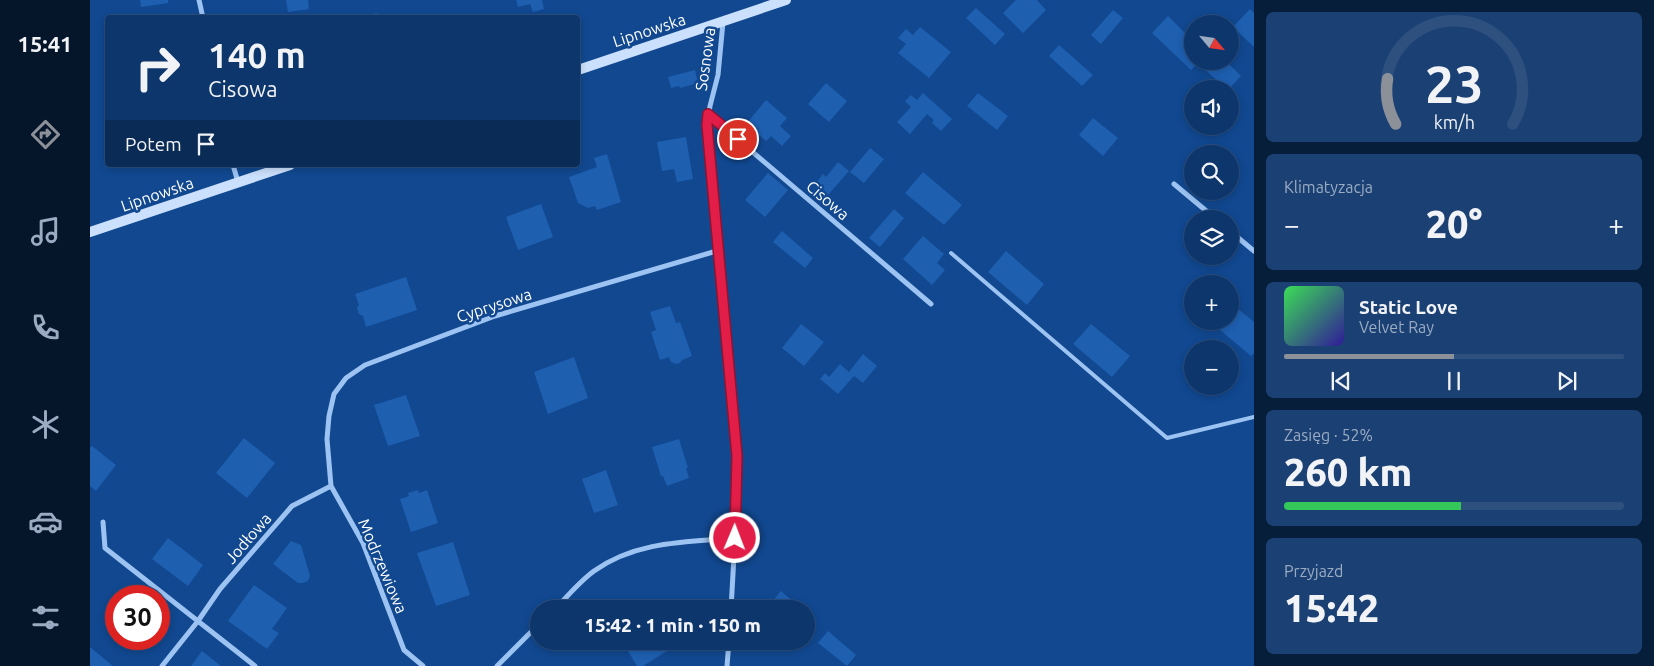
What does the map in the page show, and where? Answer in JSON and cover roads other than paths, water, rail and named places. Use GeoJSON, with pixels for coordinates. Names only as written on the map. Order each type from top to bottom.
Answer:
{"type":"FeatureCollection","features":[{"type":"Feature","properties":{"kind":"main road","name":"Lipnowska"},"geometry":{"type":"LineString","coordinates":[[580,69],[786,0]]}},
{"type":"Feature","properties":{"kind":"main road","name":"Lipnowska"},"geometry":{"type":"LineString","coordinates":[[90,232],[284,167]]}},
{"type":"Feature","properties":{"kind":"street"},"geometry":{"type":"LineString","coordinates":[[199,0],[202,15]]}},
{"type":"Feature","properties":{"kind":"street","name":"Sosnowa"},"geometry":{"type":"LineString","coordinates":[[723,22],[718,75],[707,125],[720,250],[737,456],[732,600]]}},
{"type":"Feature","properties":{"kind":"street","name":"Cisowa"},"geometry":{"type":"LineString","coordinates":[[708,114],[931,304]]}},
{"type":"Feature","properties":{"kind":"street"},"geometry":{"type":"LineString","coordinates":[[234,167],[238,182]]}},
{"type":"Feature","properties":{"kind":"street"},"geometry":{"type":"LineString","coordinates":[[1174,184],[1205,210]]}},
{"type":"Feature","properties":{"kind":"street"},"geometry":{"type":"LineString","coordinates":[[1239,238],[1254,251]]}},
{"type":"Feature","properties":{"kind":"street","name":"Cyprysowa"},"geometry":{"type":"LineString","coordinates":[[327,440],[329,416],[334,394],[346,378],[365,365],[495,316],[720,250]]}},
{"type":"Feature","properties":{"kind":"street","name":"Modrzewiowa"},"geometry":{"type":"LineString","coordinates":[[327,440],[331,486],[363,543],[404,650],[423,666]]}},
{"type":"Feature","properties":{"kind":"street","name":"Jodłowa"},"geometry":{"type":"LineString","coordinates":[[162,666],[198,621],[220,589],[292,506],[331,486]]}},
{"type":"Feature","properties":{"kind":"street"},"geometry":{"type":"LineString","coordinates":[[103,522],[105,548],[255,666]]}},
{"type":"Feature","properties":{"kind":"street"},"geometry":{"type":"LineString","coordinates":[[564,600],[593,572],[619,556],[638,549],[683,542],[735,538]]}},
{"type":"Feature","properties":{"kind":"street"},"geometry":{"type":"LineString","coordinates":[[497,666],[530,633]]}},
{"type":"Feature","properties":{"kind":"street"},"geometry":{"type":"LineString","coordinates":[[727,666],[728,650]]}},
{"type":"Feature","properties":{"kind":"lane"},"geometry":{"type":"LineString","coordinates":[[950,253],[1167,438],[1254,417]]}}]}
